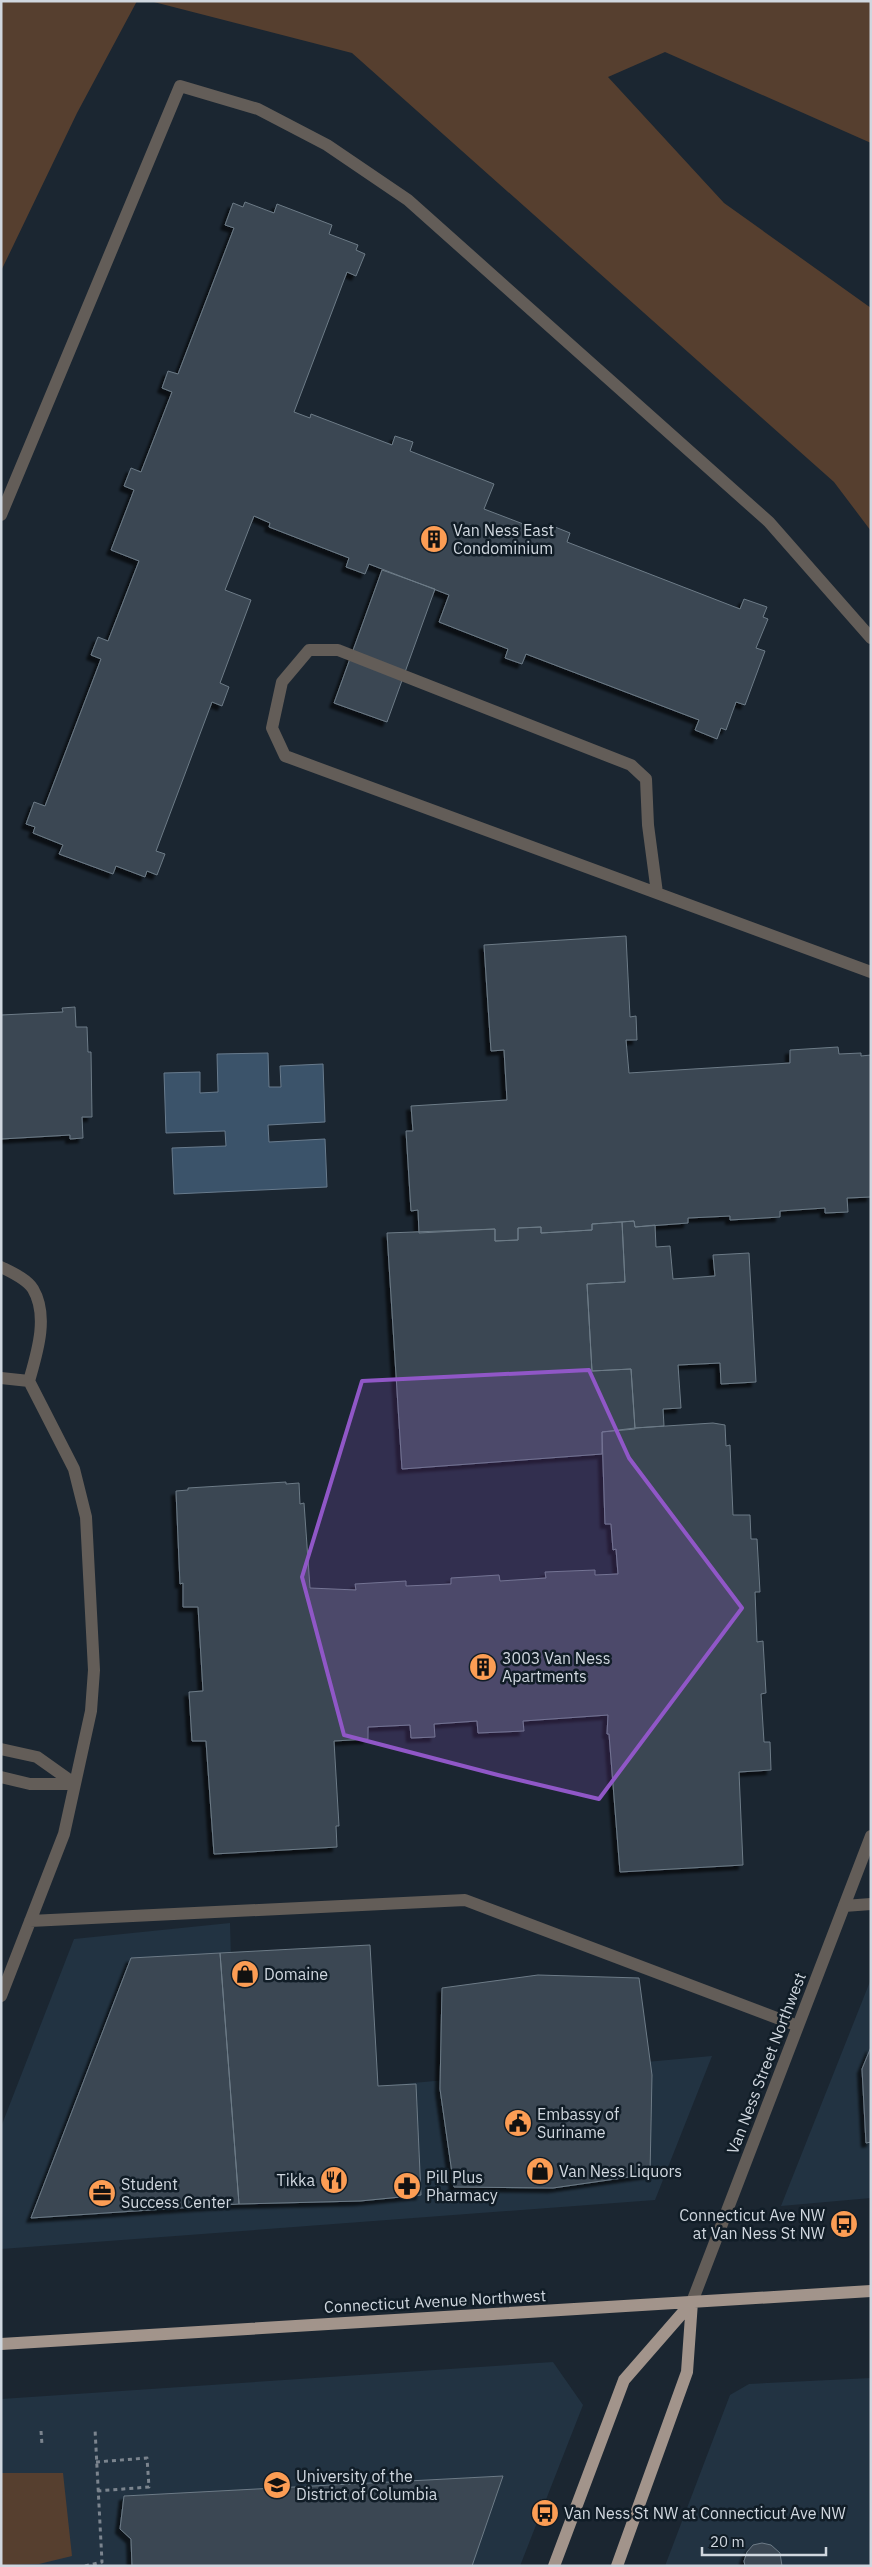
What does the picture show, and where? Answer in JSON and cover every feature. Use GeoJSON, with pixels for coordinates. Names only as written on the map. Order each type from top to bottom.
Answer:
{"type":"FeatureCollection","features":[{"type":"Feature","properties":{"kind":"main road","name":"Connecticut Avenue Northwest"},"geometry":{"type":"LineString","coordinates":[[1,2344],[871,2291]]}},
{"type":"Feature","properties":{"kind":"main road","name":"Van Ness Street Northwest"},"geometry":{"type":"LineString","coordinates":[[554,2566],[624,2380],[692,2302]]}},
{"type":"Feature","properties":{"kind":"main road","name":"Van Ness Street Northwest"},"geometry":{"type":"LineString","coordinates":[[617,2566],[687,2372],[692,2302]]}},
{"type":"Feature","properties":{"kind":"street"},"geometry":{"type":"LineString","coordinates":[[1,515],[180,86],[258,110],[326,145],[408,200],[769,522],[871,638]]}},
{"type":"Feature","properties":{"kind":"street"},"geometry":{"type":"LineString","coordinates":[[657,893],[648,824],[646,778],[632,766],[338,650],[309,650],[282,682],[272,728],[285,756],[871,972]]}},
{"type":"Feature","properties":{"kind":"street"},"geometry":{"type":"LineString","coordinates":[[1,1267],[24,1280],[33,1289],[39,1306],[38,1351],[30,1381],[74,1469],[86,1517],[94,1670],[91,1711],[64,1834],[1,1996]]}},
{"type":"Feature","properties":{"kind":"street"},"geometry":{"type":"LineString","coordinates":[[1,1378],[30,1381]]}},
{"type":"Feature","properties":{"kind":"street"},"geometry":{"type":"LineString","coordinates":[[1,1749],[37,1757],[75,1784]]}},
{"type":"Feature","properties":{"kind":"street"},"geometry":{"type":"LineString","coordinates":[[1,1777],[30,1784],[75,1784]]}},
{"type":"Feature","properties":{"kind":"street","name":"Van Ness Street Northwest"},"geometry":{"type":"LineString","coordinates":[[692,2302],[871,1836]]}},
{"type":"Feature","properties":{"kind":"street"},"geometry":{"type":"LineString","coordinates":[[30,1921],[465,1900],[798,2026]]}},
{"type":"Feature","properties":{"kind":"street"},"geometry":{"type":"LineString","coordinates":[[844,1906],[871,1904]]}},
{"type":"Feature","properties":{"kind":"path"},"geometry":{"type":"LineString","coordinates":[[85,2566],[102,2562],[95,2429]]}},
{"type":"Feature","properties":{"kind":"path"},"geometry":{"type":"LineString","coordinates":[[40,2431],[42,2445]]}},
{"type":"Feature","properties":{"kind":"path"},"geometry":{"type":"LineString","coordinates":[[96,2462],[147,2458],[149,2487],[97,2491]]}},
{"type":"Feature","properties":{"kind":"highlighted area"},"geometry":{"type":"Polygon","coordinates":[[[589,1370],[629,1458],[742,1608],[599,1799],[344,1735],[302,1577],[362,1381],[589,1370]]]}},
{"type":"Feature","properties":{"kind":"shaded area"},"geometry":{"type":"Polygon","coordinates":[[[1,1],[137,1],[77,113],[1,271],[1,1]]]}},
{"type":"Feature","properties":{"kind":"shaded area"},"geometry":{"type":"Polygon","coordinates":[[[150,1],[871,1],[871,143],[665,52],[608,77],[724,203],[871,308],[871,531],[834,482],[352,53],[150,1]]]}},
{"type":"Feature","properties":{"kind":"shaded area"},"geometry":{"type":"Polygon","coordinates":[[[268,1053],[269,1087],[281,1087],[280,1066],[323,1064],[325,1122],[268,1125],[269,1142],[325,1139],[327,1187],[174,1194],[172,1148],[226,1146],[225,1131],[166,1133],[164,1073],[200,1072],[200,1093],[218,1092],[217,1054],[268,1053]]]}},
{"type":"Feature","properties":{"kind":"shaded area"},"geometry":{"type":"Polygon","coordinates":[[[230,1923],[235,2099],[712,2056],[655,2200],[1,2249],[1,2127],[74,1939],[230,1923]]]}},
{"type":"Feature","properties":{"kind":"shaded area"},"geometry":{"type":"Polygon","coordinates":[[[871,1979],[871,2198],[781,2206],[871,1979]]]}},
{"type":"Feature","properties":{"kind":"shaded area","name":"University of the District of Columbia"},"geometry":{"type":"Polygon","coordinates":[[[553,2362],[583,2405],[520,2566],[1,2566],[1,2399],[553,2362]]]}},
{"type":"Feature","properties":{"kind":"shaded area"},"geometry":{"type":"Polygon","coordinates":[[[871,2378],[871,2566],[665,2566],[730,2395],[749,2384],[871,2378]]]}},
{"type":"Feature","properties":{"kind":"shaded area"},"geometry":{"type":"Polygon","coordinates":[[[1,2473],[63,2473],[72,2556],[39,2564],[1,2565],[1,2473]]]}},
{"type":"Feature","properties":{"kind":"building","name":"Van Ness East Condominium"},"geometry":{"type":"Polygon","coordinates":[[[245,202],[274,213],[277,204],[332,225],[329,234],[358,245],[356,250],[365,254],[356,276],[347,272],[294,412],[310,418],[311,414],[392,445],[395,436],[413,442],[410,451],[494,484],[484,509],[552,535],[555,527],[570,533],[567,542],[740,609],[744,599],[767,607],[763,617],[768,619],[756,648],[765,651],[745,705],[736,702],[726,730],[721,728],[717,739],[695,730],[699,720],[526,654],[522,664],[505,658],[508,649],[439,622],[449,595],[369,564],[365,574],[346,567],[349,558],[269,527],[270,523],[254,516],[225,590],[251,600],[220,683],[229,687],[222,706],[212,702],[156,851],[165,854],[157,875],[147,871],[145,877],[116,866],[113,874],[59,854],[63,845],[33,833],[35,827],[26,824],[34,802],[45,806],[101,659],[91,655],[98,637],[108,641],[139,561],[111,550],[134,490],[124,486],[131,468],[141,472],[172,392],[162,388],[168,371],[178,374],[234,228],[225,225],[233,203],[243,207],[245,202]]]}},
{"type":"Feature","properties":{"kind":"building"},"geometry":{"type":"Polygon","coordinates":[[[382,570],[435,589],[387,722],[334,703],[382,570]]]}},
{"type":"Feature","properties":{"kind":"building"},"geometry":{"type":"Polygon","coordinates":[[[626,936],[630,1017],[636,1016],[637,1040],[626,1040],[629,1073],[790,1063],[790,1050],[838,1047],[839,1054],[861,1053],[861,1056],[871,1055],[871,1197],[847,1198],[848,1212],[825,1213],[825,1208],[780,1211],[780,1217],[730,1220],[730,1216],[688,1218],[688,1223],[635,1227],[634,1221],[592,1224],[592,1230],[541,1233],[541,1227],[518,1228],[518,1240],[495,1241],[495,1229],[419,1233],[418,1210],[411,1211],[406,1131],[413,1131],[411,1106],[507,1100],[504,1050],[491,1051],[484,945],[626,936]]]}},
{"type":"Feature","properties":{"kind":"building"},"geometry":{"type":"Polygon","coordinates":[[[75,1007],[76,1027],[87,1027],[88,1052],[91,1052],[92,1117],[82,1117],[83,1138],[70,1139],[70,1135],[1,1139],[1,1015],[63,1012],[62,1008],[75,1007]]]}},
{"type":"Feature","properties":{"kind":"building"},"geometry":{"type":"Polygon","coordinates":[[[634,1221],[635,1227],[655,1225],[656,1247],[670,1246],[673,1279],[715,1276],[713,1255],[749,1253],[756,1382],[721,1384],[720,1363],[678,1365],[681,1408],[663,1409],[664,1426],[635,1428],[631,1369],[592,1371],[587,1284],[625,1282],[622,1222],[634,1221]]]}},
{"type":"Feature","properties":{"kind":"building"},"geometry":{"type":"Polygon","coordinates":[[[622,1222],[625,1282],[587,1284],[592,1371],[631,1369],[635,1429],[602,1432],[602,1454],[402,1469],[387,1233],[495,1229],[495,1241],[518,1240],[518,1228],[541,1227],[541,1233],[592,1230],[592,1224],[622,1222]]]}},
{"type":"Feature","properties":{"kind":"building","name":"3003 Van Ness Apartments"},"geometry":{"type":"Polygon","coordinates":[[[713,1423],[725,1425],[726,1446],[730,1445],[733,1515],[750,1515],[751,1539],[757,1539],[760,1592],[755,1592],[757,1642],[763,1641],[766,1693],[761,1694],[764,1742],[770,1742],[771,1770],[739,1772],[743,1865],[620,1872],[609,1734],[607,1734],[608,1715],[523,1721],[524,1731],[478,1733],[477,1721],[434,1724],[435,1737],[411,1738],[410,1725],[368,1727],[368,1739],[334,1741],[339,1826],[336,1826],[337,1847],[214,1854],[206,1741],[192,1741],[189,1692],[203,1691],[198,1607],[183,1607],[183,1583],[180,1584],[176,1491],[188,1490],[188,1488],[286,1482],[286,1484],[299,1483],[300,1504],[304,1503],[310,1588],[356,1590],[355,1584],[406,1581],[406,1586],[451,1584],[451,1578],[499,1575],[500,1581],[546,1578],[545,1572],[595,1570],[595,1575],[618,1574],[616,1549],[613,1550],[611,1524],[605,1524],[602,1432],[713,1423]]]}},
{"type":"Feature","properties":{"kind":"building"},"geometry":{"type":"Polygon","coordinates":[[[370,1945],[378,2086],[416,2084],[421,2195],[360,2201],[239,2204],[220,1953],[370,1945]]]}},
{"type":"Feature","properties":{"kind":"building"},"geometry":{"type":"Polygon","coordinates":[[[220,1953],[239,2204],[31,2218],[131,1958],[220,1953]]]}},
{"type":"Feature","properties":{"kind":"building"},"geometry":{"type":"Polygon","coordinates":[[[538,1975],[639,1978],[652,2075],[650,2174],[553,2188],[454,2187],[440,2089],[442,1988],[538,1975]]]}},
{"type":"Feature","properties":{"kind":"building"},"geometry":{"type":"Polygon","coordinates":[[[871,2047],[871,2142],[866,2143],[862,2069],[871,2047]]]}},
{"type":"Feature","properties":{"kind":"building"},"geometry":{"type":"Polygon","coordinates":[[[503,2476],[472,2566],[132,2566],[131,2539],[120,2529],[124,2496],[503,2476]]]}},
{"type":"Feature","properties":{"kind":"building"},"geometry":{"type":"Polygon","coordinates":[[[762,2543],[771,2545],[780,2553],[782,2566],[745,2566],[744,2561],[747,2552],[753,2545],[762,2543]]]}},
{"type":"Feature","properties":{"kind":"place","name":"Van Ness East Condominium"},"geometry":{"type":"Point","coordinates":[434,539]}},
{"type":"Feature","properties":{"kind":"place","name":"3003 Van Ness Apartments"},"geometry":{"type":"Point","coordinates":[483,1667]}},
{"type":"Feature","properties":{"kind":"place","name":"Domaine"},"geometry":{"type":"Point","coordinates":[245,1974]}},
{"type":"Feature","properties":{"kind":"place","name":"Embassy of Suriname"},"geometry":{"type":"Point","coordinates":[518,2123]}},
{"type":"Feature","properties":{"kind":"place","name":"Van Ness Liquors"},"geometry":{"type":"Point","coordinates":[540,2171]}},
{"type":"Feature","properties":{"kind":"place","name":"Tikka"},"geometry":{"type":"Point","coordinates":[334,2180]}},
{"type":"Feature","properties":{"kind":"place","name":"Pill Plus Pharmacy"},"geometry":{"type":"Point","coordinates":[407,2186]}},
{"type":"Feature","properties":{"kind":"place","name":"Student Success Center"},"geometry":{"type":"Point","coordinates":[102,2193]}},
{"type":"Feature","properties":{"kind":"place","name":"Connecticut Ave NW at Van Ness St NW"},"geometry":{"type":"Point","coordinates":[844,2224]}},
{"type":"Feature","properties":{"kind":"place","name":"University of the District of Columbia"},"geometry":{"type":"Point","coordinates":[277,2485]}},
{"type":"Feature","properties":{"kind":"place","name":"Van Ness St NW at Connecticut Ave NW"},"geometry":{"type":"Point","coordinates":[545,2513]}}]}
